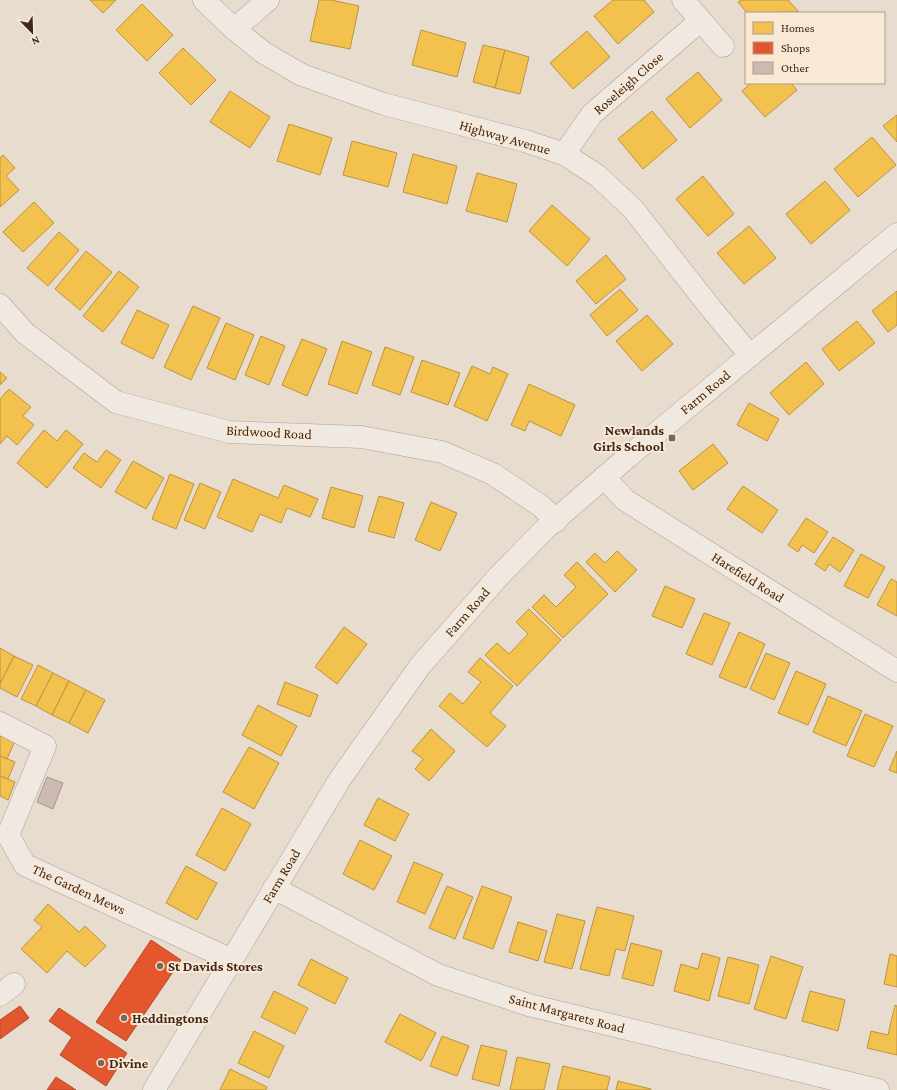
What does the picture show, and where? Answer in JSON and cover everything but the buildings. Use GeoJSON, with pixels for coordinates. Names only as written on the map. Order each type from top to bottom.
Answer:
{"type":"FeatureCollection","features":[{"type":"Feature","properties":{"kind":"street","name":"Highway Avenue"},"geometry":{"type":"LineString","coordinates":[[204,0],[234,29],[264,53],[302,75],[384,104],[525,141],[564,154],[598,176],[633,209],[712,311],[750,355]]}},
{"type":"Feature","properties":{"kind":"street"},"geometry":{"type":"LineString","coordinates":[[234,29],[268,0]]}},
{"type":"Feature","properties":{"kind":"street"},"geometry":{"type":"LineString","coordinates":[[683,0],[723,46]]}},
{"type":"Feature","properties":{"kind":"street","name":"Roseleigh Close"},"geometry":{"type":"LineString","coordinates":[[564,154],[592,114],[700,20]]}},
{"type":"Feature","properties":{"kind":"street","name":"Farm Road"},"geometry":{"type":"LineString","coordinates":[[154,1090],[340,779],[420,666],[498,576],[547,528],[604,478],[897,234]]}},
{"type":"Feature","properties":{"kind":"street","name":"Birdwood Road"},"geometry":{"type":"LineString","coordinates":[[0,305],[25,333],[116,402],[229,432],[361,437],[442,452],[493,474],[542,506],[556,521]]}},
{"type":"Feature","properties":{"kind":"street","name":"Harefield Road"},"geometry":{"type":"LineString","coordinates":[[604,478],[625,500],[897,671]]}},
{"type":"Feature","properties":{"kind":"street","name":"The Garden Mews"},"geometry":{"type":"LineString","coordinates":[[0,723],[45,746],[8,835],[25,864],[232,960]]}},
{"type":"Feature","properties":{"kind":"street","name":"Saint Margarets Road"},"geometry":{"type":"LineString","coordinates":[[274,888],[438,975],[529,1005],[878,1090]]}},
{"type":"Feature","properties":{"kind":"place","name":"Newlands Girls School"},"geometry":{"type":"Point","coordinates":[672,438]}},
{"type":"Feature","properties":{"kind":"place","name":"St Davids Stores"},"geometry":{"type":"Point","coordinates":[160,966]}},
{"type":"Feature","properties":{"kind":"place","name":"Heddingtons"},"geometry":{"type":"Point","coordinates":[124,1018]}},
{"type":"Feature","properties":{"kind":"place","name":"Divine"},"geometry":{"type":"Point","coordinates":[101,1063]}}]}
